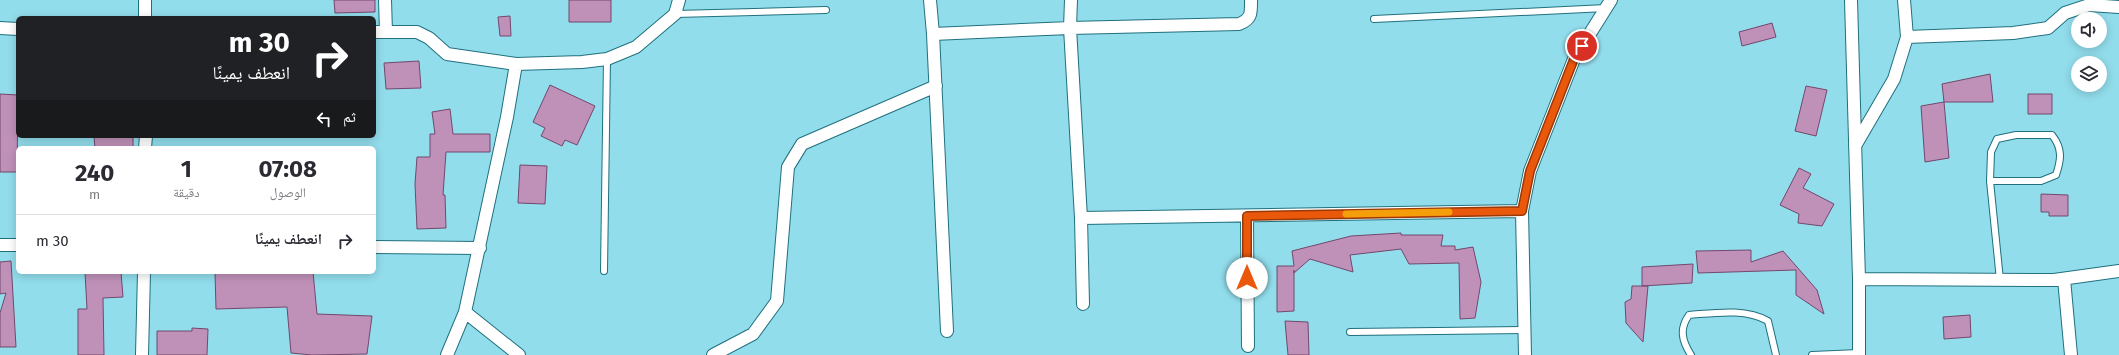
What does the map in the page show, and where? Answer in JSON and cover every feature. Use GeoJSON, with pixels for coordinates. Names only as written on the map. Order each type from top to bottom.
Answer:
{"type":"FeatureCollection","features":[{"type":"Feature","properties":{"kind":"street"},"geometry":{"type":"LineString","coordinates":[[145,0],[145,16]]}},
{"type":"Feature","properties":{"kind":"street"},"geometry":{"type":"LineString","coordinates":[[385,0],[386,32]]}},
{"type":"Feature","properties":{"kind":"street"},"geometry":{"type":"LineString","coordinates":[[376,32],[417,32],[429,38],[446,54],[516,64],[582,62],[607,59],[636,47],[675,14],[679,0]]}},
{"type":"Feature","properties":{"kind":"street"},"geometry":{"type":"LineString","coordinates":[[930,0],[934,34],[947,331]]}},
{"type":"Feature","properties":{"kind":"street"},"geometry":{"type":"LineString","coordinates":[[1071,0],[1070,28],[1081,218],[1083,304]]}},
{"type":"Feature","properties":{"kind":"street"},"geometry":{"type":"LineString","coordinates":[[934,34],[1070,28],[1239,24],[1247,21],[1251,15],[1251,0]]}},
{"type":"Feature","properties":{"kind":"street"},"geometry":{"type":"LineString","coordinates":[[1854,146],[1894,79],[1907,37],[1904,0]]}},
{"type":"Feature","properties":{"kind":"street"},"geometry":{"type":"LineString","coordinates":[[1849,3],[1859,354]]}},
{"type":"Feature","properties":{"kind":"street"},"geometry":{"type":"LineString","coordinates":[[1525,355],[1522,211],[1530,171],[1574,59],[1608,4]]}},
{"type":"Feature","properties":{"kind":"street"},"geometry":{"type":"LineString","coordinates":[[1907,37],[2012,33],[2041,29],[2048,28],[2065,13],[2089,5],[2119,7]]}},
{"type":"Feature","properties":{"kind":"street"},"geometry":{"type":"LineString","coordinates":[[0,28],[16,29]]}},
{"type":"Feature","properties":{"kind":"street"},"geometry":{"type":"LineString","coordinates":[[447,355],[465,312],[507,117],[516,64]]}},
{"type":"Feature","properties":{"kind":"street"},"geometry":{"type":"LineString","coordinates":[[712,355],[753,334],[777,301],[788,167],[802,144],[936,86]]}},
{"type":"Feature","properties":{"kind":"street"},"geometry":{"type":"LineString","coordinates":[[1081,218],[1522,211]]}},
{"type":"Feature","properties":{"kind":"street"},"geometry":{"type":"LineString","coordinates":[[1247,216],[1248,346]]}},
{"type":"Feature","properties":{"kind":"street"},"geometry":{"type":"LineString","coordinates":[[0,245],[16,245]]}},
{"type":"Feature","properties":{"kind":"street"},"geometry":{"type":"LineString","coordinates":[[376,247],[480,248]]}},
{"type":"Feature","properties":{"kind":"street"},"geometry":{"type":"LineString","coordinates":[[1858,279],[2064,280],[2119,271]]}},
{"type":"Feature","properties":{"kind":"street"},"geometry":{"type":"LineString","coordinates":[[142,355],[144,274]]}},
{"type":"Feature","properties":{"kind":"street"},"geometry":{"type":"LineString","coordinates":[[2064,280],[2071,355]]}},
{"type":"Feature","properties":{"kind":"street"},"geometry":{"type":"LineString","coordinates":[[465,312],[519,355]]}},
{"type":"Feature","properties":{"kind":"lane"},"geometry":{"type":"LineString","coordinates":[[1374,19],[1608,4]]}},
{"type":"Feature","properties":{"kind":"lane"},"geometry":{"type":"LineString","coordinates":[[675,14],[826,10]]}},
{"type":"Feature","properties":{"kind":"lane"},"geometry":{"type":"LineString","coordinates":[[604,271],[607,59]]}},
{"type":"Feature","properties":{"kind":"lane"},"geometry":{"type":"LineString","coordinates":[[1990,182],[2041,181],[2056,175],[2061,159],[2060,144],[2052,136],[2016,136],[1997,139],[1990,152],[1990,182],[2000,280]]}},
{"type":"Feature","properties":{"kind":"lane"},"geometry":{"type":"LineString","coordinates":[[1691,355],[1684,344],[1683,324],[1689,315],[1717,313],[1755,314],[1768,321],[1776,355]]}},
{"type":"Feature","properties":{"kind":"lane"},"geometry":{"type":"LineString","coordinates":[[1350,332],[1524,330]]}},
{"type":"Feature","properties":{"kind":"lane"},"geometry":{"type":"LineString","coordinates":[[1812,355],[1859,354]]}},
{"type":"Feature","properties":{"kind":"building"},"geometry":{"type":"Polygon","coordinates":[[[334,0],[375,0],[375,12],[335,13],[334,0]]]}},
{"type":"Feature","properties":{"kind":"building"},"geometry":{"type":"Polygon","coordinates":[[[569,0],[611,0],[611,22],[569,22],[569,0]]]}},
{"type":"Feature","properties":{"kind":"building"},"geometry":{"type":"Polygon","coordinates":[[[510,16],[511,36],[500,36],[498,17],[510,16]]]}},
{"type":"Feature","properties":{"kind":"building"},"geometry":{"type":"Polygon","coordinates":[[[1772,23],[1776,37],[1742,46],[1739,32],[1772,23]]]}},
{"type":"Feature","properties":{"kind":"building"},"geometry":{"type":"Polygon","coordinates":[[[419,61],[421,88],[386,89],[384,63],[419,61]]]}},
{"type":"Feature","properties":{"kind":"building"},"geometry":{"type":"Polygon","coordinates":[[[1990,74],[1993,102],[1944,102],[1942,84],[1990,74]]]}},
{"type":"Feature","properties":{"kind":"building"},"geometry":{"type":"Polygon","coordinates":[[[550,85],[595,106],[577,145],[565,140],[562,146],[541,136],[545,128],[533,122],[550,85]]]}},
{"type":"Feature","properties":{"kind":"building"},"geometry":{"type":"Polygon","coordinates":[[[1806,86],[1827,90],[1816,136],[1795,131],[1806,86]]]}},
{"type":"Feature","properties":{"kind":"building"},"geometry":{"type":"Polygon","coordinates":[[[0,94],[16,95],[16,138],[17,138],[16,172],[0,172],[0,94]]]}},
{"type":"Feature","properties":{"kind":"building"},"geometry":{"type":"Polygon","coordinates":[[[2028,94],[2052,94],[2052,114],[2028,114],[2028,94]]]}},
{"type":"Feature","properties":{"kind":"building"},"geometry":{"type":"Polygon","coordinates":[[[1944,102],[1949,158],[1925,162],[1921,106],[1944,102]]]}},
{"type":"Feature","properties":{"kind":"building"},"geometry":{"type":"Polygon","coordinates":[[[450,109],[453,134],[490,134],[490,152],[446,152],[443,195],[445,195],[446,228],[417,229],[415,184],[417,157],[430,157],[430,134],[435,134],[432,112],[450,109]]]}},
{"type":"Feature","properties":{"kind":"building"},"geometry":{"type":"Polygon","coordinates":[[[94,138],[133,138],[133,146],[95,146],[94,138]]]}},
{"type":"Feature","properties":{"kind":"building"},"geometry":{"type":"Polygon","coordinates":[[[520,165],[547,166],[545,204],[518,203],[520,165]]]}},
{"type":"Feature","properties":{"kind":"building"},"geometry":{"type":"Polygon","coordinates":[[[1799,168],[1811,174],[1803,188],[1834,204],[1822,226],[1798,223],[1799,214],[1780,205],[1799,168]]]}},
{"type":"Feature","properties":{"kind":"building"},"geometry":{"type":"Polygon","coordinates":[[[2041,194],[2068,195],[2068,216],[2049,216],[2049,212],[2041,212],[2041,194]]]}},
{"type":"Feature","properties":{"kind":"building"},"geometry":{"type":"Polygon","coordinates":[[[1401,233],[1401,235],[1443,235],[1441,246],[1455,246],[1455,250],[1473,247],[1481,282],[1475,318],[1460,319],[1459,263],[1409,264],[1401,249],[1350,255],[1353,272],[1310,259],[1294,273],[1294,311],[1277,312],[1277,266],[1294,266],[1292,251],[1351,236],[1401,233]]]}},
{"type":"Feature","properties":{"kind":"building"},"geometry":{"type":"Polygon","coordinates":[[[1751,250],[1751,262],[1783,251],[1817,290],[1824,314],[1796,295],[1796,270],[1698,273],[1696,251],[1751,250]]]}},
{"type":"Feature","properties":{"kind":"building"},"geometry":{"type":"Polygon","coordinates":[[[11,261],[16,347],[0,347],[0,313],[6,293],[0,294],[0,262],[11,261]]]}},
{"type":"Feature","properties":{"kind":"building"},"geometry":{"type":"Polygon","coordinates":[[[1693,264],[1692,283],[1642,286],[1642,267],[1693,264]]]}},
{"type":"Feature","properties":{"kind":"building"},"geometry":{"type":"Polygon","coordinates":[[[85,274],[121,274],[123,297],[103,298],[104,355],[78,355],[78,309],[87,309],[85,274]]]}},
{"type":"Feature","properties":{"kind":"building"},"geometry":{"type":"Polygon","coordinates":[[[215,274],[313,274],[317,314],[372,316],[367,354],[312,355],[291,353],[287,307],[216,309],[215,274]]]}},
{"type":"Feature","properties":{"kind":"building"},"geometry":{"type":"Polygon","coordinates":[[[1632,286],[1648,286],[1643,342],[1626,323],[1625,302],[1631,299],[1632,286]]]}},
{"type":"Feature","properties":{"kind":"building"},"geometry":{"type":"Polygon","coordinates":[[[1970,315],[1971,337],[1944,339],[1943,317],[1970,315]]]}},
{"type":"Feature","properties":{"kind":"building"},"geometry":{"type":"Polygon","coordinates":[[[1285,321],[1308,322],[1309,355],[1288,355],[1285,321]]]}},
{"type":"Feature","properties":{"kind":"building"},"geometry":{"type":"Polygon","coordinates":[[[192,328],[208,329],[207,355],[157,355],[157,331],[192,331],[192,328]]]}},
{"type":"Feature","properties":{"kind":"slow traffic"},"geometry":{"type":"LineString","coordinates":[[1346,214],[1449,212]]}},
{"type":"Feature","properties":{"kind":"route"},"geometry":{"type":"LineString","coordinates":[[1247,278],[1247,216],[1522,211],[1530,171],[1574,59],[1582,46]]}}]}
